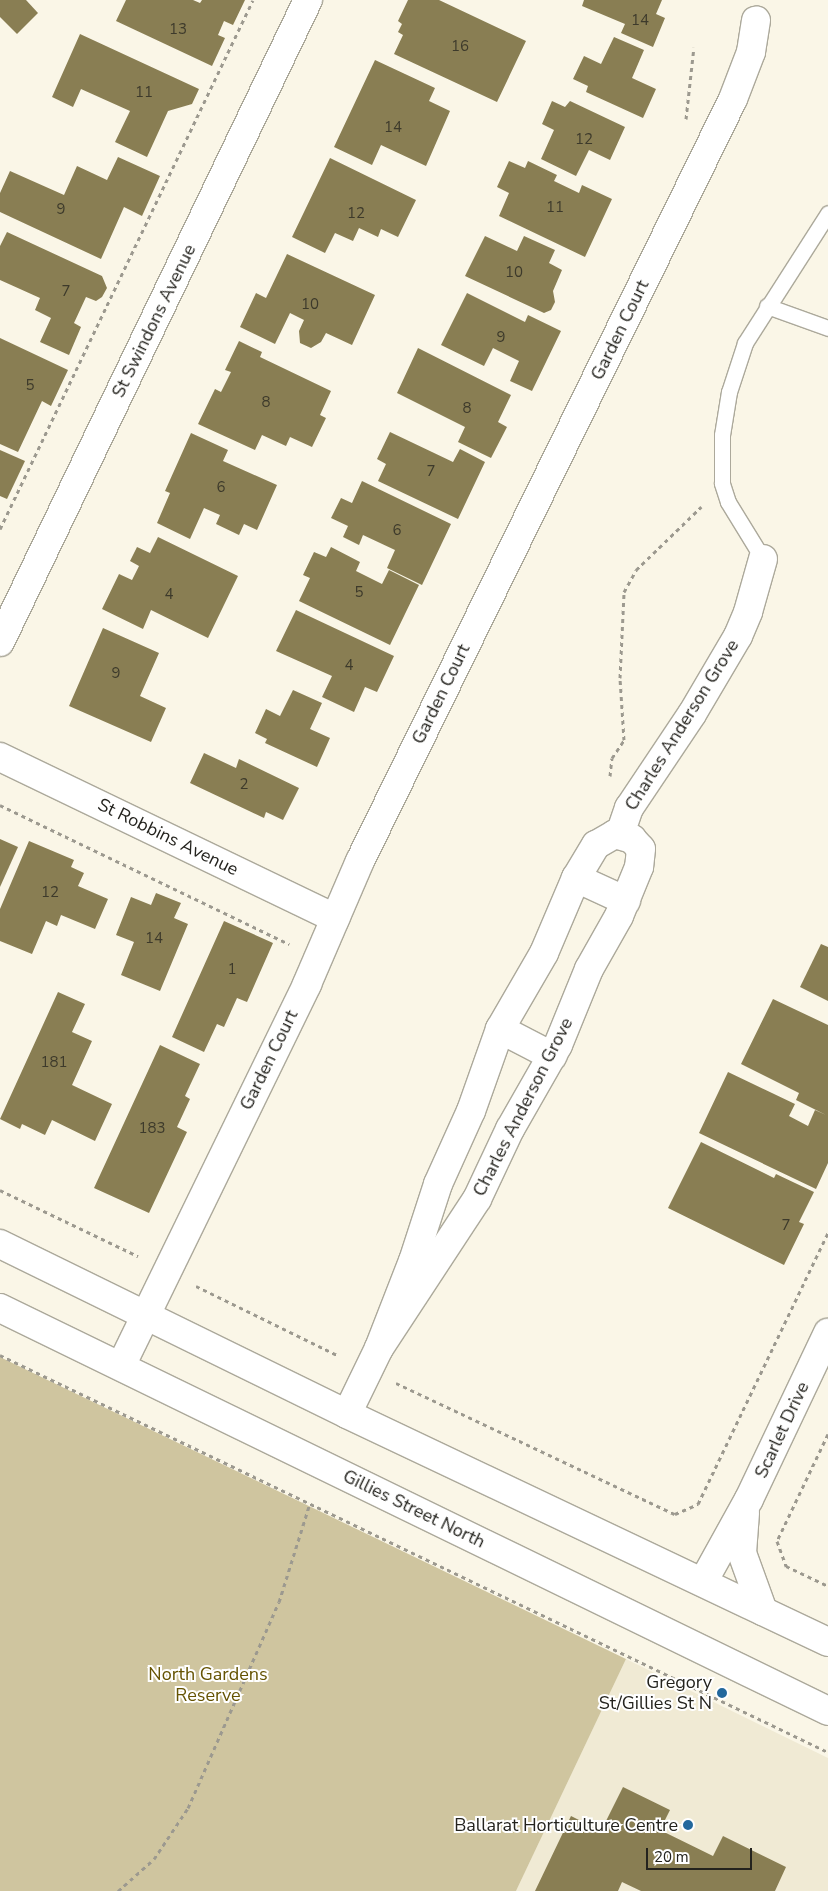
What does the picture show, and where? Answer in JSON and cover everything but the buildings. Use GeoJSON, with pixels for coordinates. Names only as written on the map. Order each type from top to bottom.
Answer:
{"type":"FeatureCollection","features":[{"type":"Feature","properties":{"kind":"street","name":"St Swindons Avenue"},"geometry":{"type":"LineString","coordinates":[[0,642],[308,0]]}},
{"type":"Feature","properties":{"kind":"street","name":"Garden Court"},"geometry":{"type":"LineString","coordinates":[[121,1366],[307,984],[335,918],[733,99],[751,52],[756,20]]}},
{"type":"Feature","properties":{"kind":"street","name":"Charles Anderson Grove"},"geometry":{"type":"LineString","coordinates":[[620,834],[629,808],[692,714],[738,636],[748,612],[763,559]]}},
{"type":"Feature","properties":{"kind":"street","name":"St Robbins Avenue"},"geometry":{"type":"LineString","coordinates":[[0,757],[335,918]]}},
{"type":"Feature","properties":{"kind":"street","name":"Charles Anderson Grove"},"geometry":{"type":"LineString","coordinates":[[347,1414],[374,1359],[413,1261],[438,1184],[471,1111],[500,1029],[544,953],[576,878],[596,845],[610,836],[620,834],[636,842],[642,854],[626,901],[589,969],[552,1056],[510,1130],[477,1199],[374,1359]]}},
{"type":"Feature","properties":{"kind":"street"},"geometry":{"type":"LineString","coordinates":[[576,878],[626,901]]}},
{"type":"Feature","properties":{"kind":"street"},"geometry":{"type":"LineString","coordinates":[[500,1029],[552,1056]]}},
{"type":"Feature","properties":{"kind":"street"},"geometry":{"type":"LineString","coordinates":[[0,1244],[347,1414],[828,1642]]}},
{"type":"Feature","properties":{"kind":"street","name":"Gillies Street North"},"geometry":{"type":"LineString","coordinates":[[0,1308],[828,1711]]}},
{"type":"Feature","properties":{"kind":"street","name":"Scarlet Drive"},"geometry":{"type":"LineString","coordinates":[[703,1582],[749,1499],[827,1337]]}},
{"type":"Feature","properties":{"kind":"street","name":"Scarlet Drive"},"geometry":{"type":"LineString","coordinates":[[749,1499],[742,1527],[742,1553],[763,1610]]}},
{"type":"Feature","properties":{"kind":"lane"},"geometry":{"type":"LineString","coordinates":[[763,559],[728,502],[720,464],[722,435],[736,365],[767,306],[828,213]]}},
{"type":"Feature","properties":{"kind":"lane"},"geometry":{"type":"LineString","coordinates":[[767,306],[828,328]]}},
{"type":"Feature","properties":{"kind":"path"},"geometry":{"type":"LineString","coordinates":[[0,529],[253,0]]}},
{"type":"Feature","properties":{"kind":"path"},"geometry":{"type":"LineString","coordinates":[[608,785],[612,758],[624,740],[620,678],[624,592],[636,570],[709,500]]}},
{"type":"Feature","properties":{"kind":"path"},"geometry":{"type":"LineString","coordinates":[[0,805],[290,944]]}},
{"type":"Feature","properties":{"kind":"path"},"geometry":{"type":"LineString","coordinates":[[0,1190],[138,1257]]}},
{"type":"Feature","properties":{"kind":"path"},"geometry":{"type":"LineString","coordinates":[[190,1283],[374,1359],[675,1514],[698,1504],[828,1233]]}},
{"type":"Feature","properties":{"kind":"path"},"geometry":{"type":"LineString","coordinates":[[0,1355],[828,1752]]}},
{"type":"Feature","properties":{"kind":"path"},"geometry":{"type":"LineString","coordinates":[[828,1434],[776,1541],[786,1566],[828,1586]]}},
{"type":"Feature","properties":{"kind":"path"},"geometry":{"type":"LineString","coordinates":[[118,1891],[154,1859],[188,1808],[279,1602],[310,1503]]}},
{"type":"Feature","properties":{"kind":"shaded area","name":"Ballarat Horticulture Centre"},"geometry":{"type":"Polygon","coordinates":[[[626,1659],[828,1758],[828,1891],[516,1891],[626,1659]]]}},
{"type":"Feature","properties":{"kind":"green space","name":"North Gardens Reserve"},"geometry":{"type":"Polygon","coordinates":[[[0,1357],[626,1659],[516,1891],[0,1891],[0,1357]]]}},
{"type":"Feature","properties":{"kind":"place","name":"Gregory St/Gillies St N"},"geometry":{"type":"Point","coordinates":[722,1693]}},
{"type":"Feature","properties":{"kind":"place","name":"Ballarat Horticulture Centre"},"geometry":{"type":"Point","coordinates":[688,1825]}}]}
